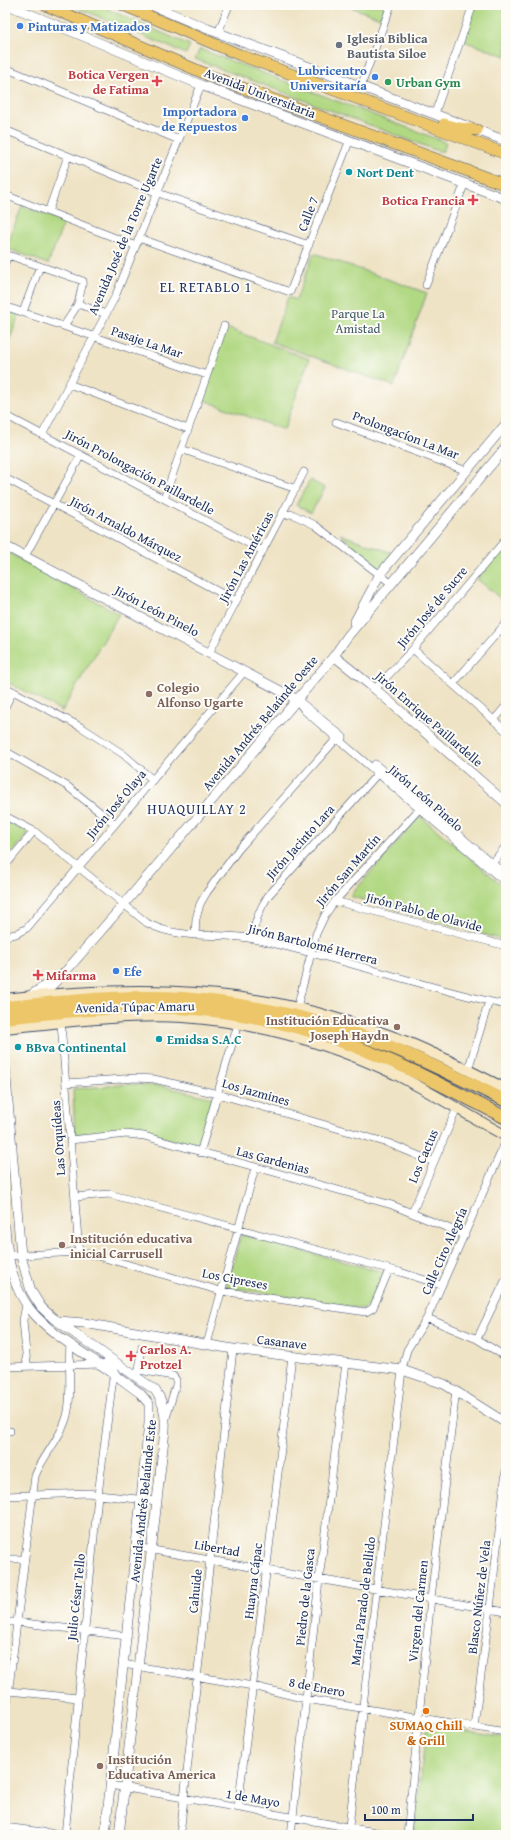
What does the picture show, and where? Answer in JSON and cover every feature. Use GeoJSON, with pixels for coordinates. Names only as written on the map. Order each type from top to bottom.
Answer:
{"type":"FeatureCollection","features":[{"type":"Feature","properties":{"kind":"highway","name":"Avenida Túpac Amaru"},"geometry":{"type":"LineString","coordinates":[[7,1012],[31,1000],[182,998],[230,1004],[273,1012],[333,1027],[390,1046],[506,1101]]}},
{"type":"Feature","properties":{"kind":"highway","name":"Avenida Túpac Amaru"},"geometry":{"type":"LineString","coordinates":[[7,1012],[61,1012],[177,1008],[231,1014],[276,1023],[323,1035],[374,1054],[411,1070],[506,1118]]}},
{"type":"Feature","properties":{"kind":"main road","name":"Avenida Universitaria"},"geometry":{"type":"LineString","coordinates":[[45,5],[213,77],[506,186]]}},
{"type":"Feature","properties":{"kind":"main road"},"geometry":{"type":"LineString","coordinates":[[123,5],[240,55],[506,154]]}},
{"type":"Feature","properties":{"kind":"main road"},"geometry":{"type":"LineString","coordinates":[[412,119],[425,119],[459,128],[477,130]]}},
{"type":"Feature","properties":{"kind":"main road"},"geometry":{"type":"LineString","coordinates":[[475,174],[506,193]]}},
{"type":"Feature","properties":{"kind":"main road","name":"Avenida Túpac Amaru"},"geometry":{"type":"LineString","coordinates":[[31,1000],[44,994],[105,991],[178,991],[237,997],[297,1008],[354,1024],[431,1052],[506,1089]]}},
{"type":"Feature","properties":{"kind":"main road","name":"Avenida Túpac Amaru"},"geometry":{"type":"LineString","coordinates":[[5,1028],[121,1018],[182,1017],[238,1024],[288,1035],[344,1053],[395,1075],[506,1136]]}},
{"type":"Feature","properties":{"kind":"street","name":"Avenida Universitaria"},"geometry":{"type":"LineString","coordinates":[[8,5],[201,85],[348,142],[506,199]]}},
{"type":"Feature","properties":{"kind":"street"},"geometry":{"type":"LineString","coordinates":[[151,5],[218,33],[436,113],[506,141]]}},
{"type":"Feature","properties":{"kind":"street"},"geometry":{"type":"LineString","coordinates":[[218,33],[229,5]]}},
{"type":"Feature","properties":{"kind":"street"},"geometry":{"type":"LineString","coordinates":[[361,86],[391,5]]}},
{"type":"Feature","properties":{"kind":"street"},"geometry":{"type":"LineString","coordinates":[[436,113],[473,5]]}},
{"type":"Feature","properties":{"kind":"street"},"geometry":{"type":"LineString","coordinates":[[5,68],[179,140]]}},
{"type":"Feature","properties":{"kind":"street","name":"Avenida José de la Torre Ugarte"},"geometry":{"type":"LineString","coordinates":[[42,435],[115,297],[201,85]]}},
{"type":"Feature","properties":{"kind":"street"},"geometry":{"type":"LineString","coordinates":[[5,130],[158,193],[309,245]]}},
{"type":"Feature","properties":{"kind":"street","name":"Calle 7"},"geometry":{"type":"LineString","coordinates":[[139,238],[287,292],[292,291],[348,142]]}},
{"type":"Feature","properties":{"kind":"street"},"geometry":{"type":"LineString","coordinates":[[48,212],[68,156]]}},
{"type":"Feature","properties":{"kind":"street"},"geometry":{"type":"LineString","coordinates":[[426,285],[464,185]]}},
{"type":"Feature","properties":{"kind":"street"},"geometry":{"type":"LineString","coordinates":[[5,195],[136,246]]}},
{"type":"Feature","properties":{"kind":"street"},"geometry":{"type":"LineString","coordinates":[[5,263],[8,255],[83,281],[78,304],[64,326]]}},
{"type":"Feature","properties":{"kind":"street"},"geometry":{"type":"LineString","coordinates":[[22,312],[40,266]]}},
{"type":"Feature","properties":{"kind":"street"},"geometry":{"type":"LineString","coordinates":[[78,304],[106,314]]}},
{"type":"Feature","properties":{"kind":"street","name":"Pasaje La Mar"},"geometry":{"type":"LineString","coordinates":[[10,308],[207,375]]}},
{"type":"Feature","properties":{"kind":"street"},"geometry":{"type":"LineString","coordinates":[[164,498],[224,326]]}},
{"type":"Feature","properties":{"kind":"street"},"geometry":{"type":"LineString","coordinates":[[69,384],[188,429]]}},
{"type":"Feature","properties":{"kind":"street","name":"Jirón Prolongación Paillardelle"},"geometry":{"type":"LineString","coordinates":[[5,415],[263,551]]}},
{"type":"Feature","properties":{"kind":"street","name":"Prolongacíon La Mar"},"geometry":{"type":"LineString","coordinates":[[336,422],[467,471]]}},
{"type":"Feature","properties":{"kind":"street","name":"Avenida Andrés Belaúnde Oeste"},"geometry":{"type":"LineString","coordinates":[[347,637],[380,574],[506,424]]}},
{"type":"Feature","properties":{"kind":"street","name":"Avenida Andrés Belaúnde Oeste"},"geometry":{"type":"LineString","coordinates":[[44,994],[125,903],[296,699],[334,656],[347,637],[506,447]]}},
{"type":"Feature","properties":{"kind":"street"},"geometry":{"type":"LineString","coordinates":[[181,450],[296,489]]}},
{"type":"Feature","properties":{"kind":"street"},"geometry":{"type":"LineString","coordinates":[[25,556],[81,455]]}},
{"type":"Feature","properties":{"kind":"street","name":"Jirón Las Américas"},"geometry":{"type":"LineString","coordinates":[[209,653],[304,472]]}},
{"type":"Feature","properties":{"kind":"street","name":"Jirón Arnaldo Márquez"},"geometry":{"type":"LineString","coordinates":[[5,478],[236,601]]}},
{"type":"Feature","properties":{"kind":"street"},"geometry":{"type":"LineString","coordinates":[[282,515],[292,514],[315,525],[392,584]]}},
{"type":"Feature","properties":{"kind":"street","name":"Jirón José de Sucre"},"geometry":{"type":"LineString","coordinates":[[375,690],[413,649],[506,539]]}},
{"type":"Feature","properties":{"kind":"street","name":"Jirón León Pinelo"},"geometry":{"type":"LineString","coordinates":[[5,546],[209,653],[241,675],[302,702],[338,736],[490,866],[506,883]]}},
{"type":"Feature","properties":{"kind":"street"},"geometry":{"type":"LineString","coordinates":[[453,684],[506,623]]}},
{"type":"Feature","properties":{"kind":"street"},"geometry":{"type":"LineString","coordinates":[[413,649],[506,731]]}},
{"type":"Feature","properties":{"kind":"street","name":"Jirón Enrique Paillardelle"},"geometry":{"type":"LineString","coordinates":[[334,656],[506,803]]}},
{"type":"Feature","properties":{"kind":"street","name":"Jirón José Olaya"},"geometry":{"type":"LineString","coordinates":[[5,936],[16,934],[27,928],[241,675]]}},
{"type":"Feature","properties":{"kind":"street"},"geometry":{"type":"LineString","coordinates":[[5,687],[81,727],[123,754],[152,780]]}},
{"type":"Feature","properties":{"kind":"street"},"geometry":{"type":"LineString","coordinates":[[5,707],[13,692]]}},
{"type":"Feature","properties":{"kind":"street"},"geometry":{"type":"LineString","coordinates":[[494,720],[506,706]]}},
{"type":"Feature","properties":{"kind":"street"},"geometry":{"type":"LineString","coordinates":[[195,935],[198,912],[207,892],[238,850],[338,736]]}},
{"type":"Feature","properties":{"kind":"street"},"geometry":{"type":"LineString","coordinates":[[5,751],[67,786],[115,824]]}},
{"type":"Feature","properties":{"kind":"street","name":"Jirón Jacinto Lara"},"geometry":{"type":"LineString","coordinates":[[252,939],[254,925],[268,896],[380,771]]}},
{"type":"Feature","properties":{"kind":"street","name":"Jirón San Martín"},"geometry":{"type":"LineString","coordinates":[[297,1008],[316,934],[325,916],[335,901],[421,807]]}},
{"type":"Feature","properties":{"kind":"street","name":"Jirón Bartolomé Herrera"},"geometry":{"type":"LineString","coordinates":[[5,816],[34,831],[125,903],[147,923],[157,928],[195,935],[252,939],[312,953],[489,1002],[506,1005]]}},
{"type":"Feature","properties":{"kind":"street"},"geometry":{"type":"LineString","coordinates":[[5,866],[34,831]]}},
{"type":"Feature","properties":{"kind":"street"},"geometry":{"type":"LineString","coordinates":[[490,866],[506,846]]}},
{"type":"Feature","properties":{"kind":"street","name":"Jirón León Pinelo"},"geometry":{"type":"LineString","coordinates":[[490,866],[506,875]]}},
{"type":"Feature","properties":{"kind":"street","name":"Jirón Pablo de Olavide"},"geometry":{"type":"LineString","coordinates":[[335,901],[506,946]]}},
{"type":"Feature","properties":{"kind":"street","name":"Avenida Andrés Belaúnde Oeste"},"geometry":{"type":"LineString","coordinates":[[31,1000],[66,971]]}},
{"type":"Feature","properties":{"kind":"street"},"geometry":{"type":"LineString","coordinates":[[468,1070],[489,1002]]}},
{"type":"Feature","properties":{"kind":"street","name":"Las Orquídeas"},"geometry":{"type":"LineString","coordinates":[[61,1023],[79,1252]]}},
{"type":"Feature","properties":{"kind":"street"},"geometry":{"type":"LineString","coordinates":[[200,1153],[238,1024]]}},
{"type":"Feature","properties":{"kind":"street","name":"Avenida Andrés Belaúnde Este"},"geometry":{"type":"LineString","coordinates":[[5,1066],[21,1256],[31,1291],[41,1307],[57,1321],[115,1362],[137,1373],[155,1390],[161,1398],[166,1420],[119,1835]]}},
{"type":"Feature","properties":{"kind":"street","name":"Los Jazmines"},"geometry":{"type":"LineString","coordinates":[[66,1083],[145,1078],[218,1094],[388,1143],[434,1162]]}},
{"type":"Feature","properties":{"kind":"street","name":"Los Cactus"},"geometry":{"type":"LineString","coordinates":[[412,1213],[457,1108]]}},
{"type":"Feature","properties":{"kind":"street","name":"Las Gardenias"},"geometry":{"type":"LineString","coordinates":[[70,1140],[133,1134],[392,1205],[465,1234]]}},
{"type":"Feature","properties":{"kind":"street","name":"Calle Ciro Alegría"},"geometry":{"type":"LineString","coordinates":[[402,1370],[407,1350],[427,1318],[506,1141]]}},
{"type":"Feature","properties":{"kind":"street"},"geometry":{"type":"LineString","coordinates":[[207,1344],[255,1168]]}},
{"type":"Feature","properties":{"kind":"street"},"geometry":{"type":"LineString","coordinates":[[75,1196],[109,1194],[441,1285]]}},
{"type":"Feature","properties":{"kind":"street","name":"Avenida Andrés Belaúnde Este"},"geometry":{"type":"LineString","coordinates":[[5,1228],[6,1256],[12,1274],[26,1305],[45,1326],[101,1364],[112,1374],[140,1393],[149,1404],[149,1423],[105,1835]]}},
{"type":"Feature","properties":{"kind":"street","name":"Los Cipreses"},"geometry":{"type":"LineString","coordinates":[[6,1256],[79,1252],[94,1254],[221,1291],[366,1312],[373,1308],[389,1270]]}},
{"type":"Feature","properties":{"kind":"street"},"geometry":{"type":"LineString","coordinates":[[477,1339],[506,1279]]}},
{"type":"Feature","properties":{"kind":"street"},"geometry":{"type":"LineString","coordinates":[[26,1305],[23,1320],[27,1365]]}},
{"type":"Feature","properties":{"kind":"street"},"geometry":{"type":"LineString","coordinates":[[427,1318],[477,1339],[506,1357]]}},
{"type":"Feature","properties":{"kind":"street","name":"Casanave"},"geometry":{"type":"LineString","coordinates":[[45,1326],[53,1321],[84,1323],[233,1349],[402,1370],[444,1384],[456,1390],[506,1423]]}},
{"type":"Feature","properties":{"kind":"street"},"geometry":{"type":"LineString","coordinates":[[5,1720],[35,1476],[41,1462],[59,1436],[66,1420],[69,1407],[68,1366],[70,1344]]}},
{"type":"Feature","properties":{"kind":"street"},"geometry":{"type":"LineString","coordinates":[[142,1347],[137,1373],[173,1376],[176,1380],[176,1385],[166,1420]]}},
{"type":"Feature","properties":{"kind":"street","name":"Cahuide"},"geometry":{"type":"LineString","coordinates":[[180,1835],[233,1349]]}},
{"type":"Feature","properties":{"kind":"street","name":"Huayna Cápac"},"geometry":{"type":"LineString","coordinates":[[238,1808],[292,1356]]}},
{"type":"Feature","properties":{"kind":"street"},"geometry":{"type":"LineString","coordinates":[[5,1367],[27,1365],[68,1366],[115,1362]]}},
{"type":"Feature","properties":{"kind":"street","name":"Julio César Tello"},"geometry":{"type":"LineString","coordinates":[[65,1835],[98,1495],[112,1374],[115,1362]]}},
{"type":"Feature","properties":{"kind":"street","name":"Piedro de la Gasca"},"geometry":{"type":"LineString","coordinates":[[290,1835],[319,1580],[346,1363]]}},
{"type":"Feature","properties":{"kind":"street","name":"María Parado de Bellido"},"geometry":{"type":"LineString","coordinates":[[348,1831],[402,1370]]}},
{"type":"Feature","properties":{"kind":"street","name":"Virgen del Carmen"},"geometry":{"type":"LineString","coordinates":[[407,1835],[431,1598],[456,1390]]}},
{"type":"Feature","properties":{"kind":"street","name":"Blasco Núñez de Vela"},"geometry":{"type":"LineString","coordinates":[[474,1726],[490,1609],[506,1470]]}},
{"type":"Feature","properties":{"kind":"street"},"geometry":{"type":"LineString","coordinates":[[5,1496],[89,1493],[157,1501]]}},
{"type":"Feature","properties":{"kind":"street","name":"Libertad"},"geometry":{"type":"LineString","coordinates":[[136,1547],[506,1612]]}},
{"type":"Feature","properties":{"kind":"street"},"geometry":{"type":"LineString","coordinates":[[5,1560],[24,1559]]}},
{"type":"Feature","properties":{"kind":"street"},"geometry":{"type":"LineString","coordinates":[[5,1622],[17,1622],[126,1636]]}},
{"type":"Feature","properties":{"kind":"street","name":"8 de Enero"},"geometry":{"type":"LineString","coordinates":[[123,1664],[253,1686],[306,1699],[506,1732]]}},
{"type":"Feature","properties":{"kind":"street"},"geometry":{"type":"LineString","coordinates":[[9,1691],[78,1698]]}},
{"type":"Feature","properties":{"kind":"street","name":"1 de Mayo"},"geometry":{"type":"LineString","coordinates":[[110,1785],[292,1818],[348,1831],[392,1835]]}},
{"type":"Feature","properties":{"kind":"street"},"geometry":{"type":"LineString","coordinates":[[5,1827],[65,1835]]}},
{"type":"Feature","properties":{"kind":"green space"},"geometry":{"type":"Polygon","coordinates":[[[71,5],[98,5],[190,45],[186,54],[71,5]]]}},
{"type":"Feature","properties":{"kind":"green space"},"geometry":{"type":"Polygon","coordinates":[[[345,5],[385,5],[380,18],[345,5]]]}},
{"type":"Feature","properties":{"kind":"green space"},"geometry":{"type":"Polygon","coordinates":[[[475,5],[496,5],[506,9],[506,56],[463,41],[475,5]]]}},
{"type":"Feature","properties":{"kind":"green space"},"geometry":{"type":"Polygon","coordinates":[[[200,49],[440,140],[446,143],[443,151],[438,151],[195,59],[200,49]]]}},
{"type":"Feature","properties":{"kind":"green space"},"geometry":{"type":"Polygon","coordinates":[[[22,206],[64,222],[48,264],[6,248],[22,206]]]}},
{"type":"Feature","properties":{"kind":"green space","name":"Parque La Amistad"},"geometry":{"type":"Polygon","coordinates":[[[314,253],[427,293],[394,386],[272,342],[288,297],[296,300],[314,253]]]}},
{"type":"Feature","properties":{"kind":"green space"},"geometry":{"type":"Polygon","coordinates":[[[5,310],[19,315],[5,352],[5,310]]]}},
{"type":"Feature","properties":{"kind":"green space"},"geometry":{"type":"Polygon","coordinates":[[[227,328],[309,359],[284,430],[201,399],[227,328]]]}},
{"type":"Feature","properties":{"kind":"green space"},"geometry":{"type":"Polygon","coordinates":[[[310,480],[325,488],[311,513],[296,505],[310,480]]]}},
{"type":"Feature","properties":{"kind":"green space"},"geometry":{"type":"Polygon","coordinates":[[[340,534],[392,553],[380,570],[340,534]]]}},
{"type":"Feature","properties":{"kind":"green space"},"geometry":{"type":"Polygon","coordinates":[[[502,549],[506,553],[506,603],[477,579],[502,549]]]}},
{"type":"Feature","properties":{"kind":"green space"},"geometry":{"type":"Polygon","coordinates":[[[5,551],[119,614],[62,711],[5,681],[5,551]]]}},
{"type":"Feature","properties":{"kind":"green space"},"geometry":{"type":"Polygon","coordinates":[[[420,816],[506,888],[506,941],[350,896],[420,816]]]}},
{"type":"Feature","properties":{"kind":"green space"},"geometry":{"type":"Polygon","coordinates":[[[5,820],[29,832],[5,862],[5,820]]]}},
{"type":"Feature","properties":{"kind":"green space"},"geometry":{"type":"Polygon","coordinates":[[[131,1084],[162,1086],[213,1098],[198,1147],[127,1129],[75,1135],[73,1089],[131,1084]]]}},
{"type":"Feature","properties":{"kind":"green space"},"geometry":{"type":"Polygon","coordinates":[[[241,1235],[384,1272],[370,1305],[364,1309],[226,1287],[241,1235]]]}},
{"type":"Feature","properties":{"kind":"green space"},"geometry":{"type":"Polygon","coordinates":[[[427,1725],[506,1738],[506,1835],[413,1834],[427,1725]]]}},
{"type":"Feature","properties":{"kind":"place","name":"Pinturas y Matizados"},"geometry":{"type":"Point","coordinates":[20,26]}},
{"type":"Feature","properties":{"kind":"place","name":"Iglesia Biblica Bautista Siloe"},"geometry":{"type":"Point","coordinates":[339,45]}},
{"type":"Feature","properties":{"kind":"place","name":"Lubricentro Universitaría"},"geometry":{"type":"Point","coordinates":[375,77]}},
{"type":"Feature","properties":{"kind":"place","name":"Botica Vergen de Fatima"},"geometry":{"type":"Point","coordinates":[157,81]}},
{"type":"Feature","properties":{"kind":"place","name":"Urban Gym"},"geometry":{"type":"Point","coordinates":[388,82]}},
{"type":"Feature","properties":{"kind":"place","name":"Importadora de Repuestos"},"geometry":{"type":"Point","coordinates":[245,118]}},
{"type":"Feature","properties":{"kind":"place","name":"Nort Dent"},"geometry":{"type":"Point","coordinates":[349,172]}},
{"type":"Feature","properties":{"kind":"place","name":"Botica Francia"},"geometry":{"type":"Point","coordinates":[473,200]}},
{"type":"Feature","properties":{"kind":"place","name":"Colegio Alfonso Ugarte"},"geometry":{"type":"Point","coordinates":[149,694]}},
{"type":"Feature","properties":{"kind":"place","name":"Efe"},"geometry":{"type":"Point","coordinates":[116,971]}},
{"type":"Feature","properties":{"kind":"place","name":"Mifarma"},"geometry":{"type":"Point","coordinates":[38,975]}},
{"type":"Feature","properties":{"kind":"place","name":"Institución Educativa Joseph Haydn"},"geometry":{"type":"Point","coordinates":[397,1027]}},
{"type":"Feature","properties":{"kind":"place","name":"Emidsa S.A.C"},"geometry":{"type":"Point","coordinates":[159,1039]}},
{"type":"Feature","properties":{"kind":"place","name":"BBva Continental"},"geometry":{"type":"Point","coordinates":[18,1047]}},
{"type":"Feature","properties":{"kind":"place","name":"Institución educativa inicial Carrusell"},"geometry":{"type":"Point","coordinates":[62,1245]}},
{"type":"Feature","properties":{"kind":"place","name":"Carlos A. Protzel"},"geometry":{"type":"Point","coordinates":[131,1356]}},
{"type":"Feature","properties":{"kind":"place","name":"SUMAQ Chill & Grill"},"geometry":{"type":"Point","coordinates":[426,1711]}},
{"type":"Feature","properties":{"kind":"place","name":"Institución Educativa America"},"geometry":{"type":"Point","coordinates":[100,1766]}},
{"type":"Feature","properties":{"kind":"district","name":"EL RETABLO 1"},"geometry":{"type":"Point","coordinates":[206,287]}},
{"type":"Feature","properties":{"kind":"district","name":"HUAQUILLAY 2"},"geometry":{"type":"Point","coordinates":[197,809]}}]}
